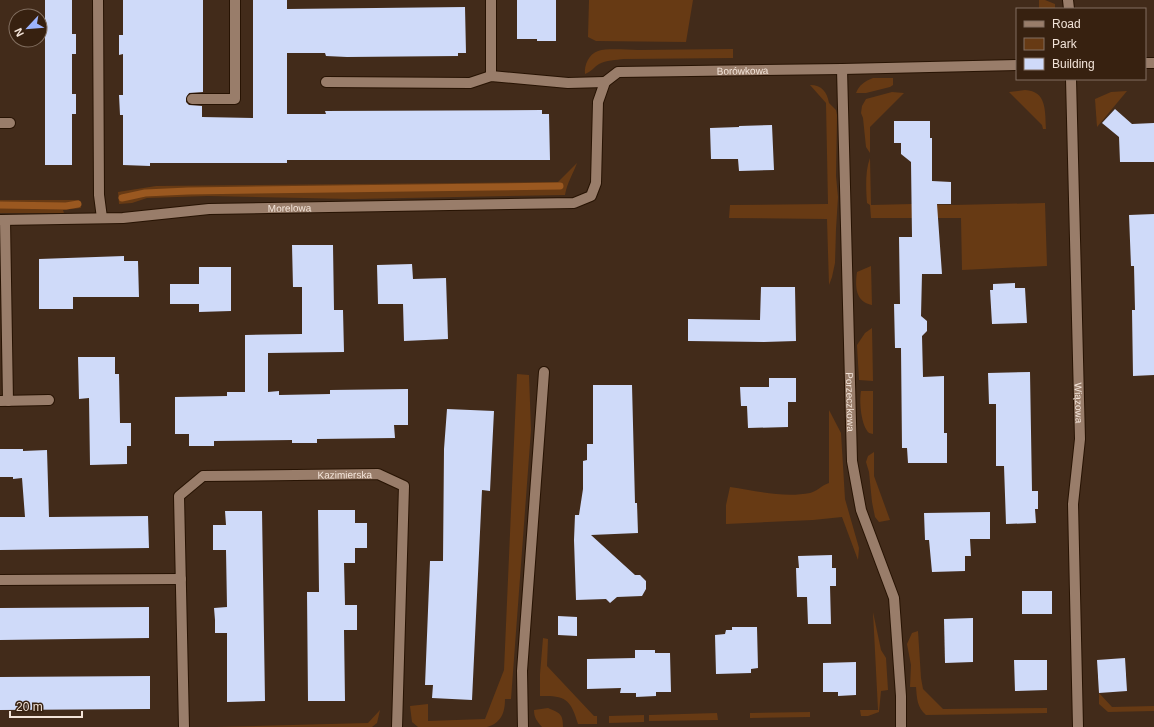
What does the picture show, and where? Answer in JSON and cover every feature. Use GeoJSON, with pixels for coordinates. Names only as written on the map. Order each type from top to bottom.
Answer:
{"type":"FeatureCollection","features":[{"type":"Feature","properties":{"kind":"street"},"geometry":{"type":"LineString","coordinates":[[98,0],[99,195],[102,218]]}},
{"type":"Feature","properties":{"kind":"street"},"geometry":{"type":"LineString","coordinates":[[192,99],[234,98],[234,0]]}},
{"type":"Feature","properties":{"kind":"street"},"geometry":{"type":"LineString","coordinates":[[491,0],[491,76]]}},
{"type":"Feature","properties":{"kind":"street","name":"Borówkowa"},"geometry":{"type":"LineString","coordinates":[[605,82],[618,72],[842,69],[1016,64]]}},
{"type":"Feature","properties":{"kind":"street","name":"Porzeczkowa"},"geometry":{"type":"LineString","coordinates":[[842,69],[852,461],[862,510],[894,598],[902,727]]}},
{"type":"Feature","properties":{"kind":"street"},"geometry":{"type":"LineString","coordinates":[[326,82],[470,83],[491,76],[568,83],[605,82]]}},
{"type":"Feature","properties":{"kind":"street","name":"Wiązowa"},"geometry":{"type":"LineString","coordinates":[[1071,80],[1080,439],[1074,504],[1078,727]]}},
{"type":"Feature","properties":{"kind":"street","name":"Morelowa"},"geometry":{"type":"LineString","coordinates":[[49,400],[4,401],[2,220],[123,218],[209,209],[574,203],[591,196],[596,183],[598,102],[605,82]]}},
{"type":"Feature","properties":{"kind":"street"},"geometry":{"type":"LineString","coordinates":[[523,727],[522,670],[544,372]]}},
{"type":"Feature","properties":{"kind":"street","name":"Kazimierska"},"geometry":{"type":"LineString","coordinates":[[184,727],[179,496],[203,476],[378,474],[404,486],[397,727]]}},
{"type":"Feature","properties":{"kind":"street"},"geometry":{"type":"LineString","coordinates":[[0,580],[181,579]]}},
{"type":"Feature","properties":{"kind":"green space"},"geometry":{"type":"Polygon","coordinates":[[[589,0],[693,0],[686,42],[596,41],[588,37],[589,0]]]}},
{"type":"Feature","properties":{"kind":"green space"},"geometry":{"type":"Polygon","coordinates":[[[1039,0],[1045,0],[1055,4],[1055,8],[1039,8],[1039,0]]]}},
{"type":"Feature","properties":{"kind":"green space"},"geometry":{"type":"Polygon","coordinates":[[[733,49],[733,58],[611,60],[599,64],[585,74],[586,64],[590,57],[595,52],[602,50],[733,49]]]}},
{"type":"Feature","properties":{"kind":"green space"},"geometry":{"type":"Polygon","coordinates":[[[873,78],[893,78],[893,85],[866,93],[856,93],[867,80],[873,78]]]}},
{"type":"Feature","properties":{"kind":"green space"},"geometry":{"type":"Polygon","coordinates":[[[810,85],[818,86],[825,92],[829,103],[836,110],[837,115],[836,176],[838,197],[835,263],[829,285],[827,219],[729,218],[730,205],[828,204],[826,103],[810,85]]]}},
{"type":"Feature","properties":{"kind":"green space"},"geometry":{"type":"Polygon","coordinates":[[[1025,90],[1032,91],[1041,98],[1045,109],[1046,129],[1043,129],[1042,125],[1009,92],[1025,90]]]}},
{"type":"Feature","properties":{"kind":"green space"},"geometry":{"type":"Polygon","coordinates":[[[1127,91],[1097,127],[1095,99],[1111,92],[1127,91]]]}},
{"type":"Feature","properties":{"kind":"green space"},"geometry":{"type":"Polygon","coordinates":[[[892,92],[904,93],[870,127],[870,153],[866,147],[863,118],[861,113],[862,106],[866,99],[892,92]]]}},
{"type":"Feature","properties":{"kind":"green space"},"geometry":{"type":"Polygon","coordinates":[[[870,158],[871,205],[1045,203],[1047,266],[962,270],[961,218],[871,218],[870,205],[867,203],[866,186],[867,169],[870,158]]]}},
{"type":"Feature","properties":{"kind":"green space"},"geometry":{"type":"Polygon","coordinates":[[[577,163],[565,195],[353,199],[208,196],[147,198],[132,203],[119,204],[118,192],[156,186],[558,182],[577,163]]]}},
{"type":"Feature","properties":{"kind":"green space"},"geometry":{"type":"Polygon","coordinates":[[[0,200],[79,200],[81,208],[63,210],[64,213],[0,213],[0,200]]]}},
{"type":"Feature","properties":{"kind":"green space"},"geometry":{"type":"Polygon","coordinates":[[[871,266],[872,305],[862,301],[856,288],[857,272],[871,266]]]}},
{"type":"Feature","properties":{"kind":"green space"},"geometry":{"type":"Polygon","coordinates":[[[872,328],[873,381],[859,380],[857,345],[865,333],[872,328]]]}},
{"type":"Feature","properties":{"kind":"green space"},"geometry":{"type":"Polygon","coordinates":[[[517,374],[529,375],[531,430],[511,699],[505,699],[503,713],[499,720],[487,727],[418,727],[412,722],[410,706],[428,704],[428,721],[485,719],[504,670],[517,374]]]}},
{"type":"Feature","properties":{"kind":"green space"},"geometry":{"type":"Polygon","coordinates":[[[861,391],[873,391],[873,434],[866,430],[862,419],[860,401],[861,391]]]}},
{"type":"Feature","properties":{"kind":"green space"},"geometry":{"type":"Polygon","coordinates":[[[829,410],[841,433],[845,499],[859,548],[858,560],[842,517],[813,520],[726,524],[726,505],[730,487],[790,495],[812,492],[829,483],[829,410]]]}},
{"type":"Feature","properties":{"kind":"green space"},"geometry":{"type":"Polygon","coordinates":[[[874,452],[874,476],[890,520],[879,522],[875,517],[869,472],[866,462],[868,456],[874,452]]]}},
{"type":"Feature","properties":{"kind":"green space"},"geometry":{"type":"Polygon","coordinates":[[[873,612],[881,650],[886,658],[888,690],[881,691],[879,712],[868,716],[861,716],[860,710],[878,710],[873,612]]]}},
{"type":"Feature","properties":{"kind":"green space"},"geometry":{"type":"Polygon","coordinates":[[[918,631],[923,689],[943,709],[1047,708],[1047,713],[926,715],[919,706],[916,687],[910,687],[911,665],[907,644],[912,633],[918,631]]]}},
{"type":"Feature","properties":{"kind":"green space"},"geometry":{"type":"Polygon","coordinates":[[[543,638],[548,639],[547,666],[594,716],[597,716],[597,724],[578,724],[570,704],[562,698],[540,696],[543,638]]]}},
{"type":"Feature","properties":{"kind":"green space"},"geometry":{"type":"Polygon","coordinates":[[[1099,693],[1112,707],[1154,706],[1154,711],[1108,712],[1099,704],[1099,693]]]}},
{"type":"Feature","properties":{"kind":"green space"},"geometry":{"type":"Polygon","coordinates":[[[548,708],[560,714],[563,727],[542,727],[535,717],[534,710],[548,708]]]}},
{"type":"Feature","properties":{"kind":"green space"},"geometry":{"type":"Polygon","coordinates":[[[380,710],[377,723],[372,727],[214,727],[368,723],[380,710]]]}},
{"type":"Feature","properties":{"kind":"green space"},"geometry":{"type":"Polygon","coordinates":[[[810,712],[810,717],[750,718],[750,713],[810,712]]]}},
{"type":"Feature","properties":{"kind":"green space"},"geometry":{"type":"Polygon","coordinates":[[[717,713],[718,720],[649,721],[649,715],[717,713]]]}},
{"type":"Feature","properties":{"kind":"green space"},"geometry":{"type":"Polygon","coordinates":[[[644,715],[644,722],[609,723],[609,716],[644,715]]]}},
{"type":"Feature","properties":{"kind":"building"},"geometry":{"type":"Polygon","coordinates":[[[45,0],[72,0],[72,34],[76,34],[76,54],[72,54],[72,94],[76,94],[76,114],[72,114],[72,165],[45,165],[45,48],[48,48],[48,8],[45,8],[45,0]]]}},
{"type":"Feature","properties":{"kind":"building"},"geometry":{"type":"Polygon","coordinates":[[[123,0],[203,0],[203,92],[189,93],[186,99],[186,102],[189,105],[202,106],[202,117],[253,118],[253,0],[287,0],[287,9],[465,7],[466,53],[458,53],[458,56],[347,57],[326,56],[325,53],[287,53],[287,114],[326,114],[325,111],[542,110],[542,114],[549,114],[550,160],[287,160],[287,163],[150,163],[150,166],[123,165],[123,115],[120,115],[119,95],[123,95],[123,54],[119,55],[119,35],[123,35],[123,0]]]}},
{"type":"Feature","properties":{"kind":"building"},"geometry":{"type":"Polygon","coordinates":[[[517,0],[556,0],[556,41],[517,39],[517,0]]]}},
{"type":"Feature","properties":{"kind":"building"},"geometry":{"type":"Polygon","coordinates":[[[1115,109],[1132,124],[1154,123],[1154,162],[1120,162],[1119,137],[1102,123],[1115,109]]]}},
{"type":"Feature","properties":{"kind":"building"},"geometry":{"type":"Polygon","coordinates":[[[894,121],[930,121],[930,138],[932,138],[932,181],[951,182],[951,204],[937,204],[942,274],[922,274],[921,316],[927,321],[927,331],[922,336],[923,377],[944,376],[944,433],[947,433],[947,463],[908,463],[907,448],[902,448],[901,348],[895,348],[894,304],[900,304],[899,237],[912,237],[911,162],[901,154],[901,143],[894,143],[894,121]]]}},
{"type":"Feature","properties":{"kind":"building"},"geometry":{"type":"Polygon","coordinates":[[[772,125],[774,170],[739,171],[738,159],[711,159],[710,128],[772,125]]]}},
{"type":"Feature","properties":{"kind":"building"},"geometry":{"type":"Polygon","coordinates":[[[1154,214],[1154,375],[1133,376],[1132,310],[1135,310],[1134,266],[1131,266],[1129,215],[1154,214]]]}},
{"type":"Feature","properties":{"kind":"building"},"geometry":{"type":"Polygon","coordinates":[[[292,245],[333,245],[334,310],[343,310],[344,352],[268,353],[268,392],[279,391],[279,395],[330,394],[330,390],[408,389],[408,425],[394,425],[395,438],[317,439],[317,443],[292,443],[292,440],[214,441],[214,446],[189,446],[189,434],[175,434],[175,397],[227,396],[227,392],[245,392],[245,335],[302,334],[302,287],[293,287],[292,245]]]}},
{"type":"Feature","properties":{"kind":"building"},"geometry":{"type":"Polygon","coordinates":[[[124,256],[124,261],[138,261],[139,297],[73,297],[73,309],[39,309],[39,259],[124,256]]]}},
{"type":"Feature","properties":{"kind":"building"},"geometry":{"type":"Polygon","coordinates":[[[412,264],[413,279],[446,278],[448,339],[404,341],[403,304],[378,304],[377,265],[412,264]]]}},
{"type":"Feature","properties":{"kind":"building"},"geometry":{"type":"Polygon","coordinates":[[[199,267],[231,267],[231,311],[199,312],[199,304],[170,304],[170,284],[199,284],[199,267]]]}},
{"type":"Feature","properties":{"kind":"building"},"geometry":{"type":"Polygon","coordinates":[[[1015,283],[1015,288],[1025,288],[1027,323],[992,324],[990,290],[993,290],[993,284],[1015,283]]]}},
{"type":"Feature","properties":{"kind":"building"},"geometry":{"type":"Polygon","coordinates":[[[761,287],[795,287],[796,341],[688,341],[688,319],[760,320],[761,287]]]}},
{"type":"Feature","properties":{"kind":"building"},"geometry":{"type":"Polygon","coordinates":[[[78,357],[115,357],[115,374],[119,374],[120,423],[131,423],[131,446],[127,446],[127,464],[90,465],[89,398],[79,399],[78,357]]]}},
{"type":"Feature","properties":{"kind":"building"},"geometry":{"type":"Polygon","coordinates":[[[1030,372],[1032,491],[1038,491],[1038,509],[1035,509],[1036,523],[1006,524],[1004,466],[996,466],[996,404],[989,404],[988,373],[1030,372]]]}},
{"type":"Feature","properties":{"kind":"building"},"geometry":{"type":"Polygon","coordinates":[[[769,378],[796,378],[796,402],[788,402],[788,427],[748,428],[747,406],[741,406],[740,387],[769,387],[769,378]]]}},
{"type":"Feature","properties":{"kind":"building"},"geometry":{"type":"Polygon","coordinates":[[[593,385],[632,385],[635,503],[637,503],[638,533],[591,535],[635,575],[640,575],[646,581],[646,589],[642,596],[617,597],[610,603],[606,599],[576,600],[574,540],[575,515],[579,515],[583,489],[583,461],[587,460],[587,444],[593,444],[593,385]]]}},
{"type":"Feature","properties":{"kind":"building"},"geometry":{"type":"Polygon","coordinates":[[[447,409],[494,411],[490,491],[482,490],[472,700],[432,698],[433,685],[425,685],[430,561],[443,561],[444,449],[447,409]]]}},
{"type":"Feature","properties":{"kind":"building"},"geometry":{"type":"Polygon","coordinates":[[[0,449],[23,449],[23,451],[47,450],[49,517],[148,516],[149,548],[0,550],[0,517],[25,517],[22,478],[13,479],[13,477],[0,477],[0,449]]]}},
{"type":"Feature","properties":{"kind":"building"},"geometry":{"type":"Polygon","coordinates":[[[318,510],[355,510],[355,523],[367,523],[367,548],[355,548],[355,563],[344,563],[345,605],[357,605],[357,630],[344,630],[345,701],[308,701],[307,592],[319,592],[318,510]]]}},
{"type":"Feature","properties":{"kind":"building"},"geometry":{"type":"Polygon","coordinates":[[[225,511],[262,511],[265,701],[227,702],[227,633],[215,633],[214,608],[227,607],[226,550],[213,550],[213,525],[226,525],[225,511]]]}},
{"type":"Feature","properties":{"kind":"building"},"geometry":{"type":"Polygon","coordinates":[[[990,512],[990,539],[970,539],[971,556],[965,556],[965,571],[932,572],[929,540],[925,540],[924,513],[990,512]]]}},
{"type":"Feature","properties":{"kind":"building"},"geometry":{"type":"Polygon","coordinates":[[[832,555],[832,568],[836,568],[836,586],[830,586],[831,624],[808,624],[807,597],[797,597],[796,568],[799,568],[798,556],[832,555]]]}},
{"type":"Feature","properties":{"kind":"building"},"geometry":{"type":"Polygon","coordinates":[[[1022,591],[1052,591],[1052,614],[1022,614],[1022,591]]]}},
{"type":"Feature","properties":{"kind":"building"},"geometry":{"type":"Polygon","coordinates":[[[149,607],[149,638],[0,640],[0,608],[149,607]]]}},
{"type":"Feature","properties":{"kind":"building"},"geometry":{"type":"Polygon","coordinates":[[[558,616],[577,617],[577,636],[558,635],[558,616]]]}},
{"type":"Feature","properties":{"kind":"building"},"geometry":{"type":"Polygon","coordinates":[[[973,618],[973,662],[945,663],[944,619],[973,618]]]}},
{"type":"Feature","properties":{"kind":"building"},"geometry":{"type":"Polygon","coordinates":[[[732,627],[757,627],[758,668],[751,669],[751,673],[716,674],[715,635],[725,634],[726,630],[732,630],[732,627]]]}},
{"type":"Feature","properties":{"kind":"building"},"geometry":{"type":"Polygon","coordinates":[[[635,650],[655,650],[655,653],[670,653],[671,692],[656,692],[656,696],[636,697],[636,693],[620,693],[621,688],[587,689],[587,659],[635,658],[635,650]]]}},
{"type":"Feature","properties":{"kind":"building"},"geometry":{"type":"Polygon","coordinates":[[[1125,658],[1127,691],[1099,693],[1097,660],[1125,658]]]}},
{"type":"Feature","properties":{"kind":"building"},"geometry":{"type":"Polygon","coordinates":[[[1014,660],[1047,660],[1047,690],[1015,691],[1014,660]]]}},
{"type":"Feature","properties":{"kind":"building"},"geometry":{"type":"Polygon","coordinates":[[[856,662],[856,695],[838,696],[838,692],[823,692],[823,663],[856,662]]]}},
{"type":"Feature","properties":{"kind":"building"},"geometry":{"type":"Polygon","coordinates":[[[150,676],[150,709],[0,710],[0,677],[150,676]]]}},
{"type":"Feature","properties":{"kind":"waterway"},"geometry":{"type":"LineString","coordinates":[[122,198],[145,193],[188,191],[560,186]]}},
{"type":"Feature","properties":{"kind":"waterway"},"geometry":{"type":"LineString","coordinates":[[0,205],[66,206],[78,204]]}}]}
